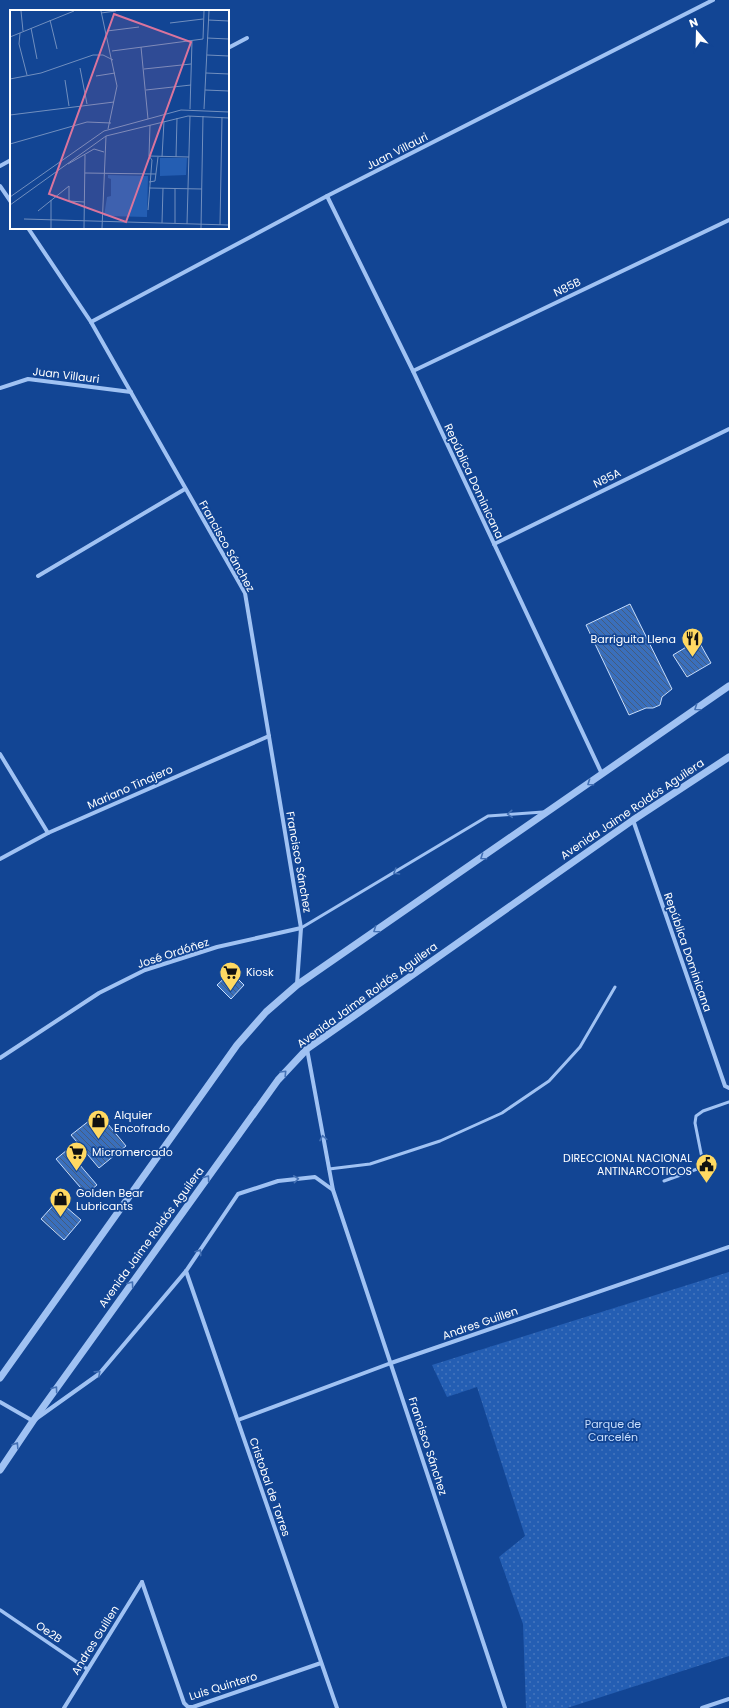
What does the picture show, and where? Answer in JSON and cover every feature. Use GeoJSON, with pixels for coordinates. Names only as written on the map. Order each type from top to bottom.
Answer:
{"type":"FeatureCollection","features":[{"type":"Feature","properties":{"kind":"street","name":"Juan Villauri"},"geometry":{"type":"LineString","coordinates":[[91,322],[327,196],[713,0]]}},
{"type":"Feature","properties":{"kind":"street"},"geometry":{"type":"LineString","coordinates":[[229,47],[247,38]]}},
{"type":"Feature","properties":{"kind":"street"},"geometry":{"type":"LineString","coordinates":[[0,166],[10,161]]}},
{"type":"Feature","properties":{"kind":"street"},"geometry":{"type":"LineString","coordinates":[[0,186],[10,201]]}},
{"type":"Feature","properties":{"kind":"street","name":"República Dominicana"},"geometry":{"type":"LineString","coordinates":[[327,196],[413,371],[602,775]]}},
{"type":"Feature","properties":{"kind":"street","name":"N85B"},"geometry":{"type":"LineString","coordinates":[[413,371],[729,220]]}},
{"type":"Feature","properties":{"kind":"street","name":"Francisco Sánchez"},"geometry":{"type":"LineString","coordinates":[[29,229],[91,322],[245,592],[301,928],[297,985]]}},
{"type":"Feature","properties":{"kind":"street","name":"Juan Villauri"},"geometry":{"type":"LineString","coordinates":[[0,388],[28,379],[130,392]]}},
{"type":"Feature","properties":{"kind":"street","name":"N85A"},"geometry":{"type":"LineString","coordinates":[[494,544],[729,429]]}},
{"type":"Feature","properties":{"kind":"street"},"geometry":{"type":"LineString","coordinates":[[38,576],[185,489]]}},
{"type":"Feature","properties":{"kind":"street"},"geometry":{"type":"LineString","coordinates":[[0,1378],[237,1045],[266,1012],[297,985],[729,686]]}},
{"type":"Feature","properties":{"kind":"street","name":"Mariano Tinajero"},"geometry":{"type":"LineString","coordinates":[[0,859],[48,833],[269,736]]}},
{"type":"Feature","properties":{"kind":"street"},"geometry":{"type":"LineString","coordinates":[[0,754],[48,833]]}},
{"type":"Feature","properties":{"kind":"street","name":"Avenida Jaime Roldós Aguilera"},"geometry":{"type":"LineString","coordinates":[[0,1470],[32,1421],[278,1080],[307,1049],[634,820],[729,757]]}},
{"type":"Feature","properties":{"kind":"street","name":"República Dominicana"},"geometry":{"type":"LineString","coordinates":[[634,820],[729,1088]]}},
{"type":"Feature","properties":{"kind":"street","name":"José Ordóñez"},"geometry":{"type":"LineString","coordinates":[[0,1058],[99,993],[145,970],[217,948],[301,928]]}},
{"type":"Feature","properties":{"kind":"street","name":"Francisco Sánchez"},"geometry":{"type":"LineString","coordinates":[[307,1049],[333,1190],[505,1708]]}},
{"type":"Feature","properties":{"kind":"street"},"geometry":{"type":"LineString","coordinates":[[0,1402],[32,1421],[99,1374],[186,1271],[238,1194],[278,1181],[315,1177],[333,1190]]}},
{"type":"Feature","properties":{"kind":"street","name":"Andres Guillen"},"geometry":{"type":"LineString","coordinates":[[238,1420],[391,1363],[729,1246]]}},
{"type":"Feature","properties":{"kind":"street","name":"Cristobal de Torres"},"geometry":{"type":"LineString","coordinates":[[186,1271],[337,1708]]}},
{"type":"Feature","properties":{"kind":"street","name":"Andres Guillen"},"geometry":{"type":"LineString","coordinates":[[64,1708],[87,1668],[142,1582]]}},
{"type":"Feature","properties":{"kind":"street","name":"Luis Quintero"},"geometry":{"type":"LineString","coordinates":[[142,1582],[184,1703],[188,1707],[193,1707],[321,1663]]}},
{"type":"Feature","properties":{"kind":"street","name":"Oe2B"},"geometry":{"type":"LineString","coordinates":[[0,1610],[87,1668]]}},
{"type":"Feature","properties":{"kind":"street"},"geometry":{"type":"LineString","coordinates":[[702,1708],[729,1699]]}},
{"type":"Feature","properties":{"kind":"lane"},"geometry":{"type":"LineString","coordinates":[[301,928],[488,816],[549,811]]}},
{"type":"Feature","properties":{"kind":"lane"},"geometry":{"type":"LineString","coordinates":[[329,1169],[370,1164],[440,1141],[502,1113],[549,1081],[580,1047],[615,987]]}},
{"type":"Feature","properties":{"kind":"lane"},"geometry":{"type":"LineString","coordinates":[[664,1181],[700,1168],[703,1163],[695,1123],[696,1116],[702,1111],[729,1102]]}},
{"type":"Feature","properties":{"kind":"green space","name":"Parque de Carcelén"},"geometry":{"type":"Polygon","coordinates":[[[729,1272],[729,1656],[567,1708],[526,1708],[523,1624],[499,1557],[525,1536],[477,1387],[447,1397],[432,1365],[729,1272]]]}},
{"type":"Feature","properties":{"kind":"building"},"geometry":{"type":"Polygon","coordinates":[[[630,604],[672,689],[662,697],[660,705],[653,708],[646,708],[629,715],[586,625],[630,604]]]}},
{"type":"Feature","properties":{"kind":"building","name":"Barriguita Llena"},"geometry":{"type":"Polygon","coordinates":[[[698,640],[711,663],[687,677],[673,655],[698,640]]]}},
{"type":"Feature","properties":{"kind":"building","name":"Kiosk"},"geometry":{"type":"Polygon","coordinates":[[[231,972],[244,985],[231,999],[217,985],[231,972]]]}},
{"type":"Feature","properties":{"kind":"building","name":"Alquier Encofrado"},"geometry":{"type":"Polygon","coordinates":[[[99,1113],[126,1146],[99,1168],[71,1135],[99,1113]]]}},
{"type":"Feature","properties":{"kind":"building","name":"Micromercado"},"geometry":{"type":"Polygon","coordinates":[[[67,1150],[97,1185],[86,1194],[56,1159],[67,1150]]]}},
{"type":"Feature","properties":{"kind":"building","name":"Golden Bear Lubricants"},"geometry":{"type":"Polygon","coordinates":[[[58,1200],[81,1220],[64,1240],[41,1219],[58,1200]]]}},
{"type":"Feature","properties":{"kind":"place","name":"Barriguita Llena"},"geometry":{"type":"Point","coordinates":[692,658]}},
{"type":"Feature","properties":{"kind":"place","name":"Kiosk"},"geometry":{"type":"Point","coordinates":[231,992]}},
{"type":"Feature","properties":{"kind":"place","name":"Alquier Encofrado"},"geometry":{"type":"Point","coordinates":[99,1140]}},
{"type":"Feature","properties":{"kind":"place","name":"Micromercado"},"geometry":{"type":"Point","coordinates":[76,1172]}},
{"type":"Feature","properties":{"kind":"place","name":"DIRECCIONAL NACIONAL ANTINARCOTICOS"},"geometry":{"type":"Point","coordinates":[707,1184]}},
{"type":"Feature","properties":{"kind":"place","name":"Golden Bear Lubricants"},"geometry":{"type":"Point","coordinates":[61,1218]}}]}
